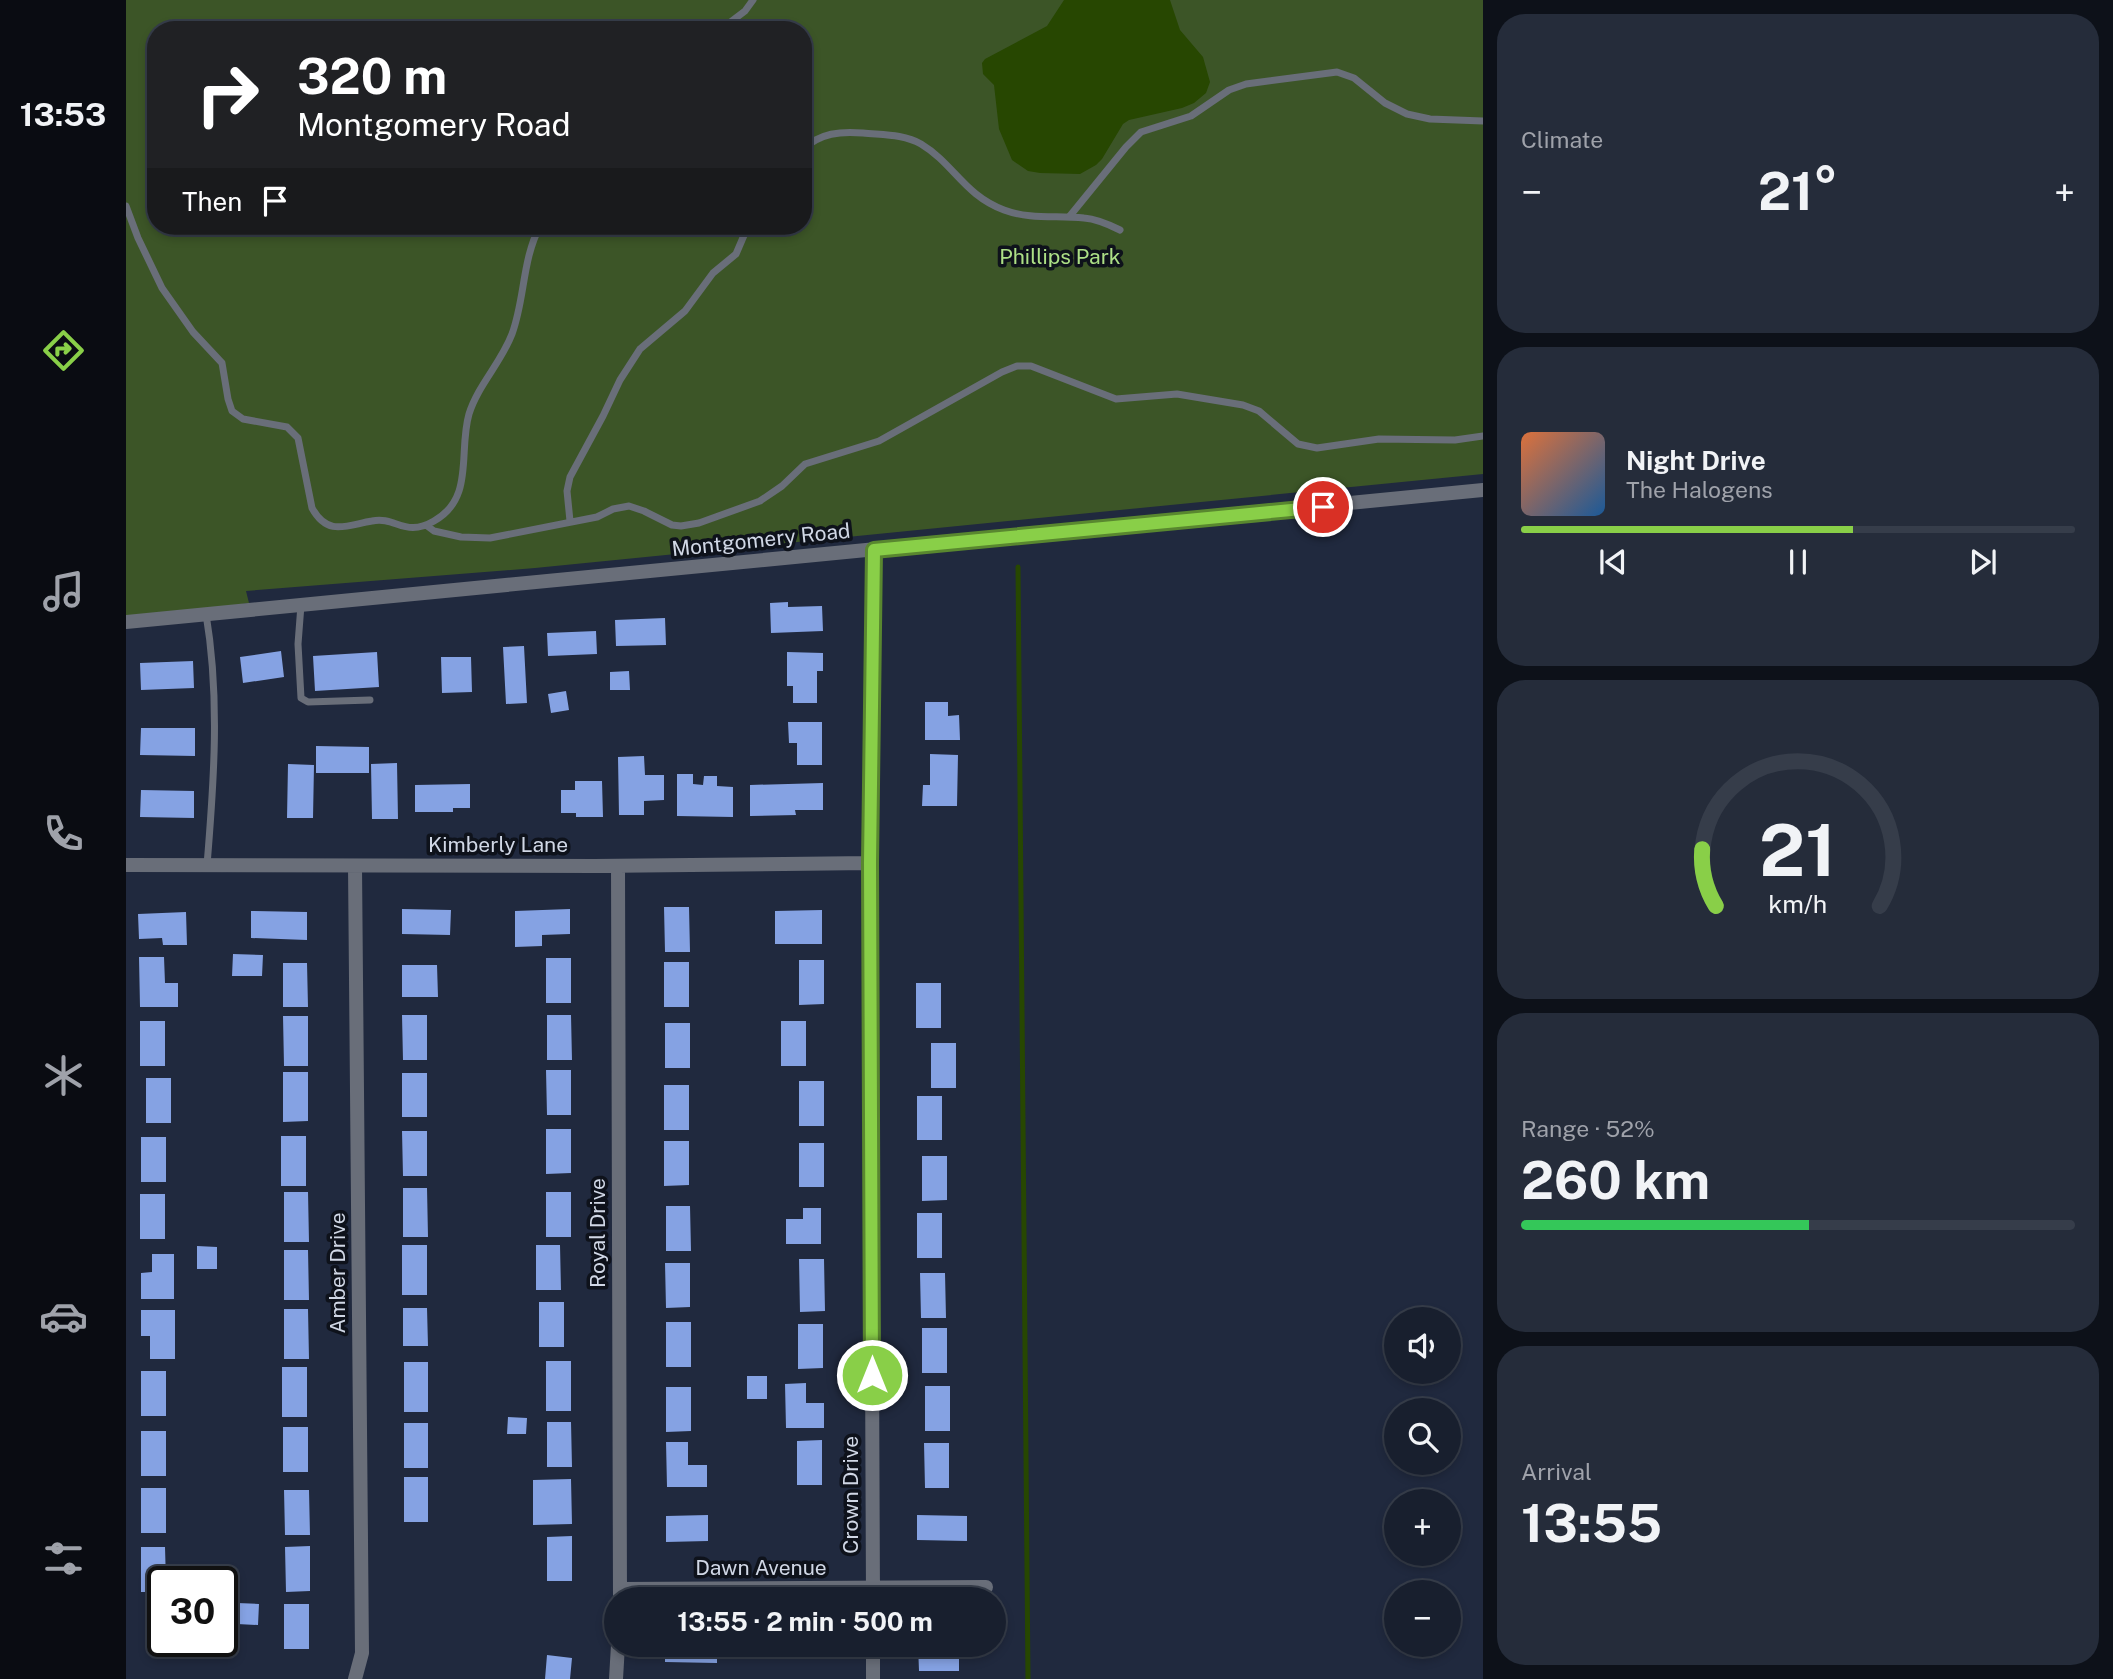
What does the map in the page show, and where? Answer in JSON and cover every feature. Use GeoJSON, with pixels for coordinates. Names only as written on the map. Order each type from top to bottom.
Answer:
{"type":"FeatureCollection","features":[{"type":"Feature","properties":{"kind":"street","name":"Montgomery Road"},"geometry":{"type":"LineString","coordinates":[[126,622],[1483,490]]}},
{"type":"Feature","properties":{"kind":"street","name":"Crown Drive"},"geometry":{"type":"LineString","coordinates":[[873,1587],[870,863],[874,550]]}},
{"type":"Feature","properties":{"kind":"street","name":"Kimberly Lane"},"geometry":{"type":"LineString","coordinates":[[126,865],[618,866],[870,863]]}},
{"type":"Feature","properties":{"kind":"street","name":"Amber Drive"},"geometry":{"type":"LineString","coordinates":[[355,866],[362,1653],[355,1679]]}},
{"type":"Feature","properties":{"kind":"street","name":"Royal Drive"},"geometry":{"type":"LineString","coordinates":[[618,866],[621,1587]]}},
{"type":"Feature","properties":{"kind":"street"},"geometry":{"type":"LineString","coordinates":[[616,1679],[617,1657]]}},
{"type":"Feature","properties":{"kind":"street"},"geometry":{"type":"LineString","coordinates":[[873,1657],[873,1679]]}},
{"type":"Feature","properties":{"kind":"lane"},"geometry":{"type":"LineString","coordinates":[[732,21],[745,11],[753,0]]}},
{"type":"Feature","properties":{"kind":"lane"},"geometry":{"type":"LineString","coordinates":[[1069,217],[1141,132],[1191,116],[1229,90],[1246,85],[1338,72],[1354,78],[1385,103],[1407,114],[1430,119],[1483,121]]}},
{"type":"Feature","properties":{"kind":"lane"},"geometry":{"type":"LineString","coordinates":[[812,143],[838,132],[895,136],[910,140],[930,151],[978,198],[988,204],[1025,216],[1094,219],[1120,230]]}},
{"type":"Feature","properties":{"kind":"lane"},"geometry":{"type":"LineString","coordinates":[[126,205],[138,238],[162,288],[193,332],[222,363],[232,411],[243,419],[286,427],[298,438],[309,499],[316,515],[339,528],[374,520],[408,528],[426,525],[445,513],[459,494],[470,412],[512,335],[527,260],[537,235]]}},
{"type":"Feature","properties":{"kind":"lane"},"geometry":{"type":"LineString","coordinates":[[570,521],[567,491],[570,477],[632,360],[649,339],[684,311],[713,273],[736,254],[744,235]]}},
{"type":"Feature","properties":{"kind":"lane"},"geometry":{"type":"LineString","coordinates":[[426,525],[434,531],[474,539],[510,535],[597,517],[613,509],[629,506],[672,525],[699,523],[760,501],[782,486],[804,464],[879,441],[1002,372],[1024,365],[1116,399],[1177,394],[1251,407],[1268,417],[1290,439],[1307,447],[1330,447],[1379,439],[1435,440],[1483,436]]}},
{"type":"Feature","properties":{"kind":"lane"},"geometry":{"type":"LineString","coordinates":[[301,605],[298,644],[301,698],[308,702],[370,700]]}},
{"type":"Feature","properties":{"kind":"lane"},"geometry":{"type":"LineString","coordinates":[[206,614],[214,684],[214,787],[208,865]]}},
{"type":"Feature","properties":{"kind":"green space","name":"Phillips Park"},"geometry":{"type":"Polygon","coordinates":[[[126,0],[1483,0],[1483,474],[535,568],[246,591],[249,603],[126,621],[126,0]]]}},
{"type":"Feature","properties":{"kind":"shaded area"},"geometry":{"type":"Polygon","coordinates":[[[1064,0],[1170,0],[1180,30],[1203,57],[1210,82],[1206,93],[1194,103],[1129,120],[1123,124],[1102,159],[1080,174],[1028,171],[1012,160],[999,129],[994,85],[983,74],[982,63],[1047,26],[1064,0]]]}},
{"type":"Feature","properties":{"kind":"building"},"geometry":{"type":"Polygon","coordinates":[[[788,602],[788,607],[822,606],[823,631],[771,633],[770,603],[788,602]]]}},
{"type":"Feature","properties":{"kind":"building"},"geometry":{"type":"Polygon","coordinates":[[[665,618],[666,645],[616,646],[615,620],[665,618]]]}},
{"type":"Feature","properties":{"kind":"building"},"geometry":{"type":"Polygon","coordinates":[[[596,631],[597,654],[548,656],[547,633],[596,631]]]}},
{"type":"Feature","properties":{"kind":"building"},"geometry":{"type":"Polygon","coordinates":[[[524,646],[527,703],[506,704],[503,647],[524,646]]]}},
{"type":"Feature","properties":{"kind":"building"},"geometry":{"type":"Polygon","coordinates":[[[281,651],[284,677],[243,683],[240,657],[281,651]]]}},
{"type":"Feature","properties":{"kind":"building"},"geometry":{"type":"Polygon","coordinates":[[[377,652],[379,687],[315,691],[313,656],[377,652]]]}},
{"type":"Feature","properties":{"kind":"building"},"geometry":{"type":"Polygon","coordinates":[[[787,652],[823,653],[823,671],[817,671],[817,703],[793,703],[793,686],[787,686],[787,652]]]}},
{"type":"Feature","properties":{"kind":"building"},"geometry":{"type":"Polygon","coordinates":[[[441,657],[471,657],[472,692],[442,693],[441,657]]]}},
{"type":"Feature","properties":{"kind":"building"},"geometry":{"type":"Polygon","coordinates":[[[193,661],[194,688],[141,690],[140,663],[193,661]]]}},
{"type":"Feature","properties":{"kind":"building"},"geometry":{"type":"Polygon","coordinates":[[[629,671],[630,690],[610,690],[610,672],[629,671]]]}},
{"type":"Feature","properties":{"kind":"building"},"geometry":{"type":"Polygon","coordinates":[[[566,691],[569,710],[551,713],[548,694],[566,691]]]}},
{"type":"Feature","properties":{"kind":"building"},"geometry":{"type":"Polygon","coordinates":[[[925,702],[948,702],[948,716],[959,715],[960,740],[925,740],[925,702]]]}},
{"type":"Feature","properties":{"kind":"building"},"geometry":{"type":"Polygon","coordinates":[[[788,722],[822,722],[822,765],[797,765],[797,743],[789,743],[788,722]]]}},
{"type":"Feature","properties":{"kind":"building"},"geometry":{"type":"Polygon","coordinates":[[[141,728],[195,728],[195,756],[140,755],[141,728]]]}},
{"type":"Feature","properties":{"kind":"building"},"geometry":{"type":"Polygon","coordinates":[[[316,746],[369,747],[369,773],[316,773],[316,746]]]}},
{"type":"Feature","properties":{"kind":"building"},"geometry":{"type":"Polygon","coordinates":[[[930,754],[958,755],[957,806],[922,806],[923,785],[930,785],[930,754]]]}},
{"type":"Feature","properties":{"kind":"building"},"geometry":{"type":"Polygon","coordinates":[[[644,756],[645,775],[664,775],[664,800],[644,801],[644,815],[619,815],[618,757],[644,756]]]}},
{"type":"Feature","properties":{"kind":"building"},"geometry":{"type":"Polygon","coordinates":[[[397,763],[398,819],[372,819],[371,764],[397,763]]]}},
{"type":"Feature","properties":{"kind":"building"},"geometry":{"type":"Polygon","coordinates":[[[288,764],[314,765],[313,818],[287,818],[288,764]]]}},
{"type":"Feature","properties":{"kind":"building"},"geometry":{"type":"Polygon","coordinates":[[[677,774],[693,774],[693,784],[703,785],[704,776],[717,776],[717,786],[733,787],[733,817],[677,816],[677,774]]]}},
{"type":"Feature","properties":{"kind":"building"},"geometry":{"type":"Polygon","coordinates":[[[575,781],[602,781],[603,817],[576,817],[576,813],[561,813],[561,790],[575,790],[575,781]]]}},
{"type":"Feature","properties":{"kind":"building"},"geometry":{"type":"Polygon","coordinates":[[[823,783],[823,810],[795,810],[796,815],[750,816],[750,785],[823,783]]]}},
{"type":"Feature","properties":{"kind":"building"},"geometry":{"type":"Polygon","coordinates":[[[470,784],[470,808],[453,808],[453,812],[415,812],[415,785],[470,784]]]}},
{"type":"Feature","properties":{"kind":"building"},"geometry":{"type":"Polygon","coordinates":[[[141,790],[194,791],[194,818],[140,817],[141,790]]]}},
{"type":"Feature","properties":{"kind":"building"},"geometry":{"type":"Polygon","coordinates":[[[664,907],[689,907],[690,952],[665,952],[664,907]]]}},
{"type":"Feature","properties":{"kind":"building"},"geometry":{"type":"Polygon","coordinates":[[[402,909],[451,910],[450,935],[402,934],[402,909]]]}},
{"type":"Feature","properties":{"kind":"building"},"geometry":{"type":"Polygon","coordinates":[[[570,909],[570,934],[542,935],[542,946],[515,947],[515,911],[570,909]]]}},
{"type":"Feature","properties":{"kind":"building"},"geometry":{"type":"Polygon","coordinates":[[[822,910],[822,944],[775,944],[775,911],[822,910]]]}},
{"type":"Feature","properties":{"kind":"building"},"geometry":{"type":"Polygon","coordinates":[[[251,911],[307,912],[307,940],[251,938],[251,911]]]}},
{"type":"Feature","properties":{"kind":"building"},"geometry":{"type":"Polygon","coordinates":[[[186,912],[187,945],[163,945],[162,938],[139,939],[138,914],[186,912]]]}},
{"type":"Feature","properties":{"kind":"building"},"geometry":{"type":"Polygon","coordinates":[[[233,954],[263,955],[262,976],[232,976],[233,954]]]}},
{"type":"Feature","properties":{"kind":"building"},"geometry":{"type":"Polygon","coordinates":[[[139,957],[164,957],[165,983],[178,983],[178,1007],[140,1007],[139,957]]]}},
{"type":"Feature","properties":{"kind":"building"},"geometry":{"type":"Polygon","coordinates":[[[546,958],[571,958],[571,1003],[546,1003],[546,958]]]}},
{"type":"Feature","properties":{"kind":"building"},"geometry":{"type":"Polygon","coordinates":[[[799,960],[824,960],[824,1004],[799,1005],[799,960]]]}},
{"type":"Feature","properties":{"kind":"building"},"geometry":{"type":"Polygon","coordinates":[[[664,962],[689,962],[689,1007],[664,1007],[664,962]]]}},
{"type":"Feature","properties":{"kind":"building"},"geometry":{"type":"Polygon","coordinates":[[[283,963],[307,963],[308,1007],[283,1007],[283,963]]]}},
{"type":"Feature","properties":{"kind":"building"},"geometry":{"type":"Polygon","coordinates":[[[402,965],[437,965],[438,997],[402,997],[402,965]]]}},
{"type":"Feature","properties":{"kind":"building"},"geometry":{"type":"Polygon","coordinates":[[[916,983],[941,983],[941,1028],[916,1028],[916,983]]]}},
{"type":"Feature","properties":{"kind":"building"},"geometry":{"type":"Polygon","coordinates":[[[402,1015],[427,1015],[427,1060],[403,1060],[402,1015]]]}},
{"type":"Feature","properties":{"kind":"building"},"geometry":{"type":"Polygon","coordinates":[[[547,1015],[571,1015],[572,1060],[547,1060],[547,1015]]]}},
{"type":"Feature","properties":{"kind":"building"},"geometry":{"type":"Polygon","coordinates":[[[283,1016],[308,1016],[308,1066],[284,1066],[283,1016]]]}},
{"type":"Feature","properties":{"kind":"building"},"geometry":{"type":"Polygon","coordinates":[[[140,1021],[165,1021],[165,1066],[140,1066],[140,1021]]]}},
{"type":"Feature","properties":{"kind":"building"},"geometry":{"type":"Polygon","coordinates":[[[781,1021],[806,1021],[806,1066],[781,1066],[781,1021]]]}},
{"type":"Feature","properties":{"kind":"building"},"geometry":{"type":"Polygon","coordinates":[[[665,1023],[690,1023],[690,1068],[665,1068],[665,1023]]]}},
{"type":"Feature","properties":{"kind":"building"},"geometry":{"type":"Polygon","coordinates":[[[931,1043],[956,1043],[956,1088],[931,1088],[931,1043]]]}},
{"type":"Feature","properties":{"kind":"building"},"geometry":{"type":"Polygon","coordinates":[[[546,1070],[571,1070],[571,1115],[547,1115],[546,1070]]]}},
{"type":"Feature","properties":{"kind":"building"},"geometry":{"type":"Polygon","coordinates":[[[283,1072],[308,1072],[308,1121],[283,1122],[283,1072]]]}},
{"type":"Feature","properties":{"kind":"building"},"geometry":{"type":"Polygon","coordinates":[[[402,1073],[427,1073],[427,1117],[402,1117],[402,1073]]]}},
{"type":"Feature","properties":{"kind":"building"},"geometry":{"type":"Polygon","coordinates":[[[146,1078],[171,1078],[171,1123],[146,1123],[146,1078]]]}},
{"type":"Feature","properties":{"kind":"building"},"geometry":{"type":"Polygon","coordinates":[[[799,1081],[824,1081],[824,1126],[799,1126],[799,1081]]]}},
{"type":"Feature","properties":{"kind":"building"},"geometry":{"type":"Polygon","coordinates":[[[664,1085],[689,1085],[689,1130],[664,1130],[664,1085]]]}},
{"type":"Feature","properties":{"kind":"building"},"geometry":{"type":"Polygon","coordinates":[[[917,1096],[942,1096],[942,1140],[917,1140],[917,1096]]]}},
{"type":"Feature","properties":{"kind":"building"},"geometry":{"type":"Polygon","coordinates":[[[546,1129],[571,1129],[571,1173],[546,1174],[546,1129]]]}},
{"type":"Feature","properties":{"kind":"building"},"geometry":{"type":"Polygon","coordinates":[[[402,1131],[427,1131],[427,1176],[403,1176],[402,1131]]]}},
{"type":"Feature","properties":{"kind":"building"},"geometry":{"type":"Polygon","coordinates":[[[281,1136],[306,1136],[306,1186],[281,1186],[281,1136]]]}},
{"type":"Feature","properties":{"kind":"building"},"geometry":{"type":"Polygon","coordinates":[[[141,1137],[166,1137],[166,1182],[141,1182],[141,1137]]]}},
{"type":"Feature","properties":{"kind":"building"},"geometry":{"type":"Polygon","coordinates":[[[664,1141],[689,1141],[689,1185],[664,1186],[664,1141]]]}},
{"type":"Feature","properties":{"kind":"building"},"geometry":{"type":"Polygon","coordinates":[[[799,1143],[824,1143],[824,1187],[799,1187],[799,1143]]]}},
{"type":"Feature","properties":{"kind":"building"},"geometry":{"type":"Polygon","coordinates":[[[922,1156],[947,1156],[947,1200],[922,1201],[922,1156]]]}},
{"type":"Feature","properties":{"kind":"building"},"geometry":{"type":"Polygon","coordinates":[[[403,1188],[427,1188],[428,1237],[403,1237],[403,1188]]]}},
{"type":"Feature","properties":{"kind":"building"},"geometry":{"type":"Polygon","coordinates":[[[284,1192],[308,1192],[309,1242],[284,1242],[284,1192]]]}},
{"type":"Feature","properties":{"kind":"building"},"geometry":{"type":"Polygon","coordinates":[[[546,1192],[571,1192],[571,1237],[546,1237],[546,1192]]]}},
{"type":"Feature","properties":{"kind":"building"},"geometry":{"type":"Polygon","coordinates":[[[140,1194],[165,1194],[165,1239],[140,1239],[140,1194]]]}},
{"type":"Feature","properties":{"kind":"building"},"geometry":{"type":"Polygon","coordinates":[[[666,1206],[690,1206],[691,1251],[666,1251],[666,1206]]]}},
{"type":"Feature","properties":{"kind":"building"},"geometry":{"type":"Polygon","coordinates":[[[803,1208],[821,1208],[821,1244],[786,1244],[786,1219],[803,1219],[803,1208]]]}},
{"type":"Feature","properties":{"kind":"building"},"geometry":{"type":"Polygon","coordinates":[[[917,1213],[942,1213],[942,1258],[917,1258],[917,1213]]]}},
{"type":"Feature","properties":{"kind":"building"},"geometry":{"type":"Polygon","coordinates":[[[402,1245],[427,1245],[427,1295],[402,1295],[402,1245]]]}},
{"type":"Feature","properties":{"kind":"building"},"geometry":{"type":"Polygon","coordinates":[[[536,1245],[560,1245],[561,1290],[536,1290],[536,1245]]]}},
{"type":"Feature","properties":{"kind":"building"},"geometry":{"type":"Polygon","coordinates":[[[197,1246],[217,1247],[217,1269],[197,1269],[197,1246]]]}},
{"type":"Feature","properties":{"kind":"building"},"geometry":{"type":"Polygon","coordinates":[[[284,1250],[308,1250],[309,1300],[284,1300],[284,1250]]]}},
{"type":"Feature","properties":{"kind":"building"},"geometry":{"type":"Polygon","coordinates":[[[152,1254],[174,1254],[174,1299],[141,1299],[141,1273],[152,1272],[152,1254]]]}},
{"type":"Feature","properties":{"kind":"building"},"geometry":{"type":"Polygon","coordinates":[[[799,1259],[824,1259],[825,1311],[800,1312],[799,1259]]]}},
{"type":"Feature","properties":{"kind":"building"},"geometry":{"type":"Polygon","coordinates":[[[665,1263],[690,1263],[690,1307],[666,1308],[665,1263]]]}},
{"type":"Feature","properties":{"kind":"building"},"geometry":{"type":"Polygon","coordinates":[[[920,1273],[945,1273],[946,1318],[921,1318],[920,1273]]]}},
{"type":"Feature","properties":{"kind":"building"},"geometry":{"type":"Polygon","coordinates":[[[539,1302],[564,1302],[564,1347],[539,1347],[539,1302]]]}},
{"type":"Feature","properties":{"kind":"building"},"geometry":{"type":"Polygon","coordinates":[[[403,1308],[427,1308],[428,1346],[403,1346],[403,1308]]]}},
{"type":"Feature","properties":{"kind":"building"},"geometry":{"type":"Polygon","coordinates":[[[284,1309],[308,1309],[309,1359],[284,1359],[284,1309]]]}},
{"type":"Feature","properties":{"kind":"building"},"geometry":{"type":"Polygon","coordinates":[[[141,1310],[175,1310],[175,1359],[150,1359],[150,1336],[141,1336],[141,1310]]]}},
{"type":"Feature","properties":{"kind":"building"},"geometry":{"type":"Polygon","coordinates":[[[666,1322],[691,1322],[691,1367],[666,1367],[666,1322]]]}},
{"type":"Feature","properties":{"kind":"building"},"geometry":{"type":"Polygon","coordinates":[[[798,1324],[823,1324],[823,1368],[798,1369],[798,1324]]]}},
{"type":"Feature","properties":{"kind":"building"},"geometry":{"type":"Polygon","coordinates":[[[922,1328],[947,1328],[947,1373],[922,1373],[922,1328]]]}},
{"type":"Feature","properties":{"kind":"building"},"geometry":{"type":"Polygon","coordinates":[[[546,1361],[571,1361],[571,1411],[546,1411],[546,1361]]]}},
{"type":"Feature","properties":{"kind":"building"},"geometry":{"type":"Polygon","coordinates":[[[404,1362],[428,1362],[428,1412],[404,1412],[404,1362]]]}},
{"type":"Feature","properties":{"kind":"building"},"geometry":{"type":"Polygon","coordinates":[[[282,1367],[307,1367],[307,1417],[282,1417],[282,1367]]]}},
{"type":"Feature","properties":{"kind":"building"},"geometry":{"type":"Polygon","coordinates":[[[141,1371],[166,1371],[166,1416],[141,1416],[141,1371]]]}},
{"type":"Feature","properties":{"kind":"building"},"geometry":{"type":"Polygon","coordinates":[[[747,1376],[767,1376],[767,1399],[747,1399],[747,1376]]]}},
{"type":"Feature","properties":{"kind":"building"},"geometry":{"type":"Polygon","coordinates":[[[806,1383],[806,1403],[824,1403],[824,1428],[786,1428],[785,1384],[806,1383]]]}},
{"type":"Feature","properties":{"kind":"building"},"geometry":{"type":"Polygon","coordinates":[[[925,1386],[950,1386],[950,1431],[925,1431],[925,1386]]]}},
{"type":"Feature","properties":{"kind":"building"},"geometry":{"type":"Polygon","coordinates":[[[666,1387],[691,1387],[691,1431],[666,1432],[666,1387]]]}},
{"type":"Feature","properties":{"kind":"building"},"geometry":{"type":"Polygon","coordinates":[[[508,1417],[527,1418],[526,1434],[507,1434],[508,1417]]]}},
{"type":"Feature","properties":{"kind":"building"},"geometry":{"type":"Polygon","coordinates":[[[547,1422],[571,1422],[572,1467],[547,1467],[547,1422]]]}},
{"type":"Feature","properties":{"kind":"building"},"geometry":{"type":"Polygon","coordinates":[[[404,1423],[428,1423],[428,1468],[404,1468],[404,1423]]]}},
{"type":"Feature","properties":{"kind":"building"},"geometry":{"type":"Polygon","coordinates":[[[283,1427],[308,1427],[308,1472],[283,1472],[283,1427]]]}},
{"type":"Feature","properties":{"kind":"building"},"geometry":{"type":"Polygon","coordinates":[[[141,1431],[166,1431],[166,1476],[141,1476],[141,1431]]]}},
{"type":"Feature","properties":{"kind":"building"},"geometry":{"type":"Polygon","coordinates":[[[822,1440],[822,1485],[797,1485],[797,1441],[822,1440]]]}},
{"type":"Feature","properties":{"kind":"building"},"geometry":{"type":"Polygon","coordinates":[[[666,1442],[688,1442],[688,1465],[707,1465],[707,1487],[667,1487],[666,1442]]]}},
{"type":"Feature","properties":{"kind":"building"},"geometry":{"type":"Polygon","coordinates":[[[924,1443],[949,1443],[949,1488],[925,1488],[924,1443]]]}},
{"type":"Feature","properties":{"kind":"building"},"geometry":{"type":"Polygon","coordinates":[[[404,1477],[428,1477],[428,1522],[404,1522],[404,1477]]]}},
{"type":"Feature","properties":{"kind":"building"},"geometry":{"type":"Polygon","coordinates":[[[571,1479],[572,1524],[533,1525],[533,1480],[571,1479]]]}},
{"type":"Feature","properties":{"kind":"building"},"geometry":{"type":"Polygon","coordinates":[[[141,1488],[166,1488],[166,1533],[141,1533],[141,1488]]]}},
{"type":"Feature","properties":{"kind":"building"},"geometry":{"type":"Polygon","coordinates":[[[284,1490],[309,1490],[310,1535],[285,1535],[284,1490]]]}},
{"type":"Feature","properties":{"kind":"building"},"geometry":{"type":"Polygon","coordinates":[[[708,1515],[708,1541],[666,1542],[666,1516],[708,1515]]]}},
{"type":"Feature","properties":{"kind":"building"},"geometry":{"type":"Polygon","coordinates":[[[917,1515],[967,1516],[967,1541],[917,1540],[917,1515]]]}},
{"type":"Feature","properties":{"kind":"building"},"geometry":{"type":"Polygon","coordinates":[[[572,1536],[572,1581],[547,1581],[547,1537],[572,1536]]]}},
{"type":"Feature","properties":{"kind":"building"},"geometry":{"type":"Polygon","coordinates":[[[310,1546],[310,1591],[286,1592],[285,1547],[310,1546]]]}},
{"type":"Feature","properties":{"kind":"building"},"geometry":{"type":"Polygon","coordinates":[[[141,1547],[165,1547],[166,1566],[147,1566],[147,1592],[141,1592],[141,1547]]]}},
{"type":"Feature","properties":{"kind":"building"},"geometry":{"type":"Polygon","coordinates":[[[238,1603],[259,1604],[258,1625],[238,1624],[238,1603]]]}},
{"type":"Feature","properties":{"kind":"building"},"geometry":{"type":"Polygon","coordinates":[[[284,1604],[309,1604],[309,1649],[284,1649],[284,1604]]]}},
{"type":"Feature","properties":{"kind":"building"},"geometry":{"type":"Polygon","coordinates":[[[547,1655],[572,1658],[570,1679],[545,1679],[547,1655]]]}},
{"type":"Feature","properties":{"kind":"building"},"geometry":{"type":"Polygon","coordinates":[[[665,1657],[717,1657],[717,1663],[665,1662],[665,1657]]]}},
{"type":"Feature","properties":{"kind":"building"},"geometry":{"type":"Polygon","coordinates":[[[918,1657],[959,1657],[959,1671],[919,1671],[918,1657]]]}},
{"type":"Feature","properties":{"kind":"waterway"},"geometry":{"type":"LineString","coordinates":[[1018,567],[1028,1679]]}},
{"type":"Feature","properties":{"kind":"route"},"geometry":{"type":"LineString","coordinates":[[872,1375],[870,863],[874,550],[1323,507]]}}]}
